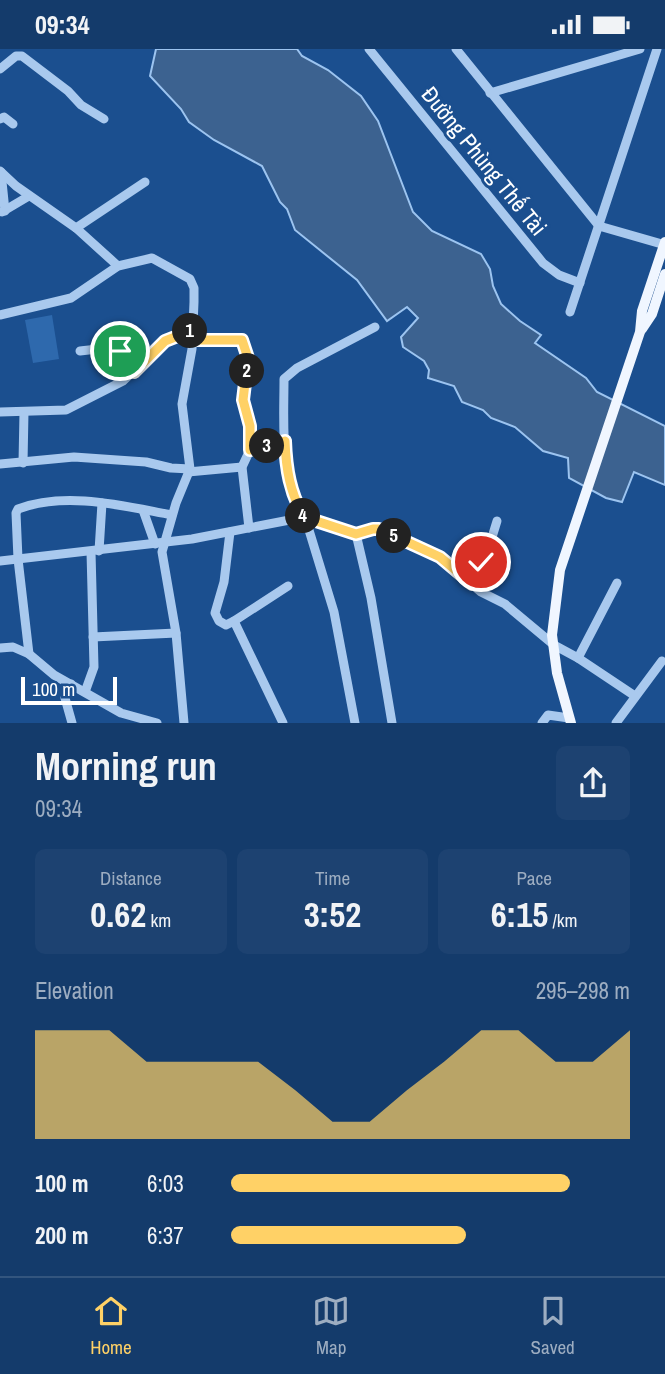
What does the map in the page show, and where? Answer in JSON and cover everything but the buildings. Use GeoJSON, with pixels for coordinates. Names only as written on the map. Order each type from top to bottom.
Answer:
{"type":"FeatureCollection","features":[{"type":"Feature","properties":{"kind":"main road"},"geometry":{"type":"LineString","coordinates":[[570,721],[557,673],[554,645],[553,614],[559,570],[640,331],[642,311],[665,244]]}},
{"type":"Feature","properties":{"kind":"main road"},"geometry":{"type":"LineString","coordinates":[[640,331],[652,314],[665,274]]}},
{"type":"Feature","properties":{"kind":"street","name":"Đường Phùng Thế Tài"},"geometry":{"type":"LineString","coordinates":[[369,49],[543,263],[559,275],[580,283]]}},
{"type":"Feature","properties":{"kind":"street"},"geometry":{"type":"LineString","coordinates":[[456,49],[599,226],[665,244]]}},
{"type":"Feature","properties":{"kind":"street"},"geometry":{"type":"LineString","coordinates":[[490,93],[640,49]]}},
{"type":"Feature","properties":{"kind":"street"},"geometry":{"type":"LineString","coordinates":[[570,312],[657,49]]}},
{"type":"Feature","properties":{"kind":"street"},"geometry":{"type":"LineString","coordinates":[[0,69],[16,56],[22,56],[68,91],[81,105],[104,119]]}},
{"type":"Feature","properties":{"kind":"street"},"geometry":{"type":"LineString","coordinates":[[0,119],[4,117],[13,124]]}},
{"type":"Feature","properties":{"kind":"street"},"geometry":{"type":"LineString","coordinates":[[0,171],[3,211],[29,196]]}},
{"type":"Feature","properties":{"kind":"street"},"geometry":{"type":"LineString","coordinates":[[0,171],[29,196],[76,228],[118,266]]}},
{"type":"Feature","properties":{"kind":"street"},"geometry":{"type":"LineString","coordinates":[[76,228],[145,182]]}},
{"type":"Feature","properties":{"kind":"street"},"geometry":{"type":"LineString","coordinates":[[0,316],[71,298],[118,266],[152,258],[190,279],[194,288],[193,340],[182,404],[189,471],[159,543]]}},
{"type":"Feature","properties":{"kind":"street"},"geometry":{"type":"LineString","coordinates":[[355,723],[334,612],[304,517],[296,504],[286,471],[284,379],[297,368],[375,327]]}},
{"type":"Feature","properties":{"kind":"street"},"geometry":{"type":"LineString","coordinates":[[0,412],[66,410],[123,381],[165,341],[193,330]]}},
{"type":"Feature","properties":{"kind":"street"},"geometry":{"type":"LineString","coordinates":[[193,340],[244,341],[248,362],[243,400],[250,426],[250,450],[243,467],[249,528]]}},
{"type":"Feature","properties":{"kind":"street"},"geometry":{"type":"LineString","coordinates":[[80,351],[115,347],[134,372]]}},
{"type":"Feature","properties":{"kind":"street"},"geometry":{"type":"LineString","coordinates":[[23,463],[24,412]]}},
{"type":"Feature","properties":{"kind":"street"},"geometry":{"type":"LineString","coordinates":[[250,450],[285,441]]}},
{"type":"Feature","properties":{"kind":"street"},"geometry":{"type":"LineString","coordinates":[[0,464],[74,457],[146,462],[189,471],[243,467]]}},
{"type":"Feature","properties":{"kind":"street"},"geometry":{"type":"LineString","coordinates":[[29,654],[19,559],[18,509],[55,502],[102,503],[172,515]]}},
{"type":"Feature","properties":{"kind":"street"},"geometry":{"type":"LineString","coordinates":[[85,692],[94,667],[95,551],[102,503]]}},
{"type":"Feature","properties":{"kind":"street"},"geometry":{"type":"LineString","coordinates":[[143,510],[162,552],[176,633],[184,723]]}},
{"type":"Feature","properties":{"kind":"street"},"geometry":{"type":"LineString","coordinates":[[0,561],[159,543],[304,517],[356,534],[379,529],[440,557],[554,645],[635,697]]}},
{"type":"Feature","properties":{"kind":"street"},"geometry":{"type":"LineString","coordinates":[[472,584],[489,547],[497,521]]}},
{"type":"Feature","properties":{"kind":"street"},"geometry":{"type":"LineString","coordinates":[[230,532],[224,582],[215,613],[219,621],[226,625],[234,621],[288,586]]}},
{"type":"Feature","properties":{"kind":"street"},"geometry":{"type":"LineString","coordinates":[[356,534],[371,598],[392,723]]}},
{"type":"Feature","properties":{"kind":"street"},"geometry":{"type":"LineString","coordinates":[[578,658],[617,583]]}},
{"type":"Feature","properties":{"kind":"street"},"geometry":{"type":"LineString","coordinates":[[234,621],[282,723]]}},
{"type":"Feature","properties":{"kind":"street"},"geometry":{"type":"LineString","coordinates":[[93,637],[176,633]]}},
{"type":"Feature","properties":{"kind":"street"},"geometry":{"type":"LineString","coordinates":[[0,648],[13,647],[29,654],[54,675],[121,713],[157,723]]}},
{"type":"Feature","properties":{"kind":"street"},"geometry":{"type":"LineString","coordinates":[[616,723],[662,661]]}},
{"type":"Feature","properties":{"kind":"street"},"geometry":{"type":"LineString","coordinates":[[71,684],[65,698],[72,723]]}},
{"type":"Feature","properties":{"kind":"street"},"geometry":{"type":"LineString","coordinates":[[542,723],[548,715],[570,721]]}},
{"type":"Feature","properties":{"kind":"shaded area"},"geometry":{"type":"Polygon","coordinates":[[[156,49],[297,49],[302,56],[328,70],[361,96],[378,121],[413,212],[432,231],[481,254],[490,269],[493,286],[501,304],[541,335],[535,343],[586,378],[597,392],[665,426],[665,485],[634,472],[622,502],[606,498],[569,478],[568,458],[543,451],[515,427],[462,402],[454,386],[428,378],[429,370],[424,361],[403,347],[401,337],[418,318],[407,307],[387,321],[357,280],[295,230],[287,209],[280,202],[262,166],[214,140],[189,122],[181,109],[150,76],[156,49]]]}},
{"type":"Feature","properties":{"kind":"shaded area"},"geometry":{"type":"Polygon","coordinates":[[[52,315],[59,359],[33,363],[25,320],[52,315]]]}},
{"type":"Feature","properties":{"kind":"route"},"geometry":{"type":"LineString","coordinates":[[120,351],[134,372],[165,341],[193,330],[193,340],[244,341],[248,362],[243,400],[250,426],[250,450],[285,441],[286,471],[296,504],[304,517],[356,534],[379,529],[440,557],[472,584],[481,562]]}}]}
